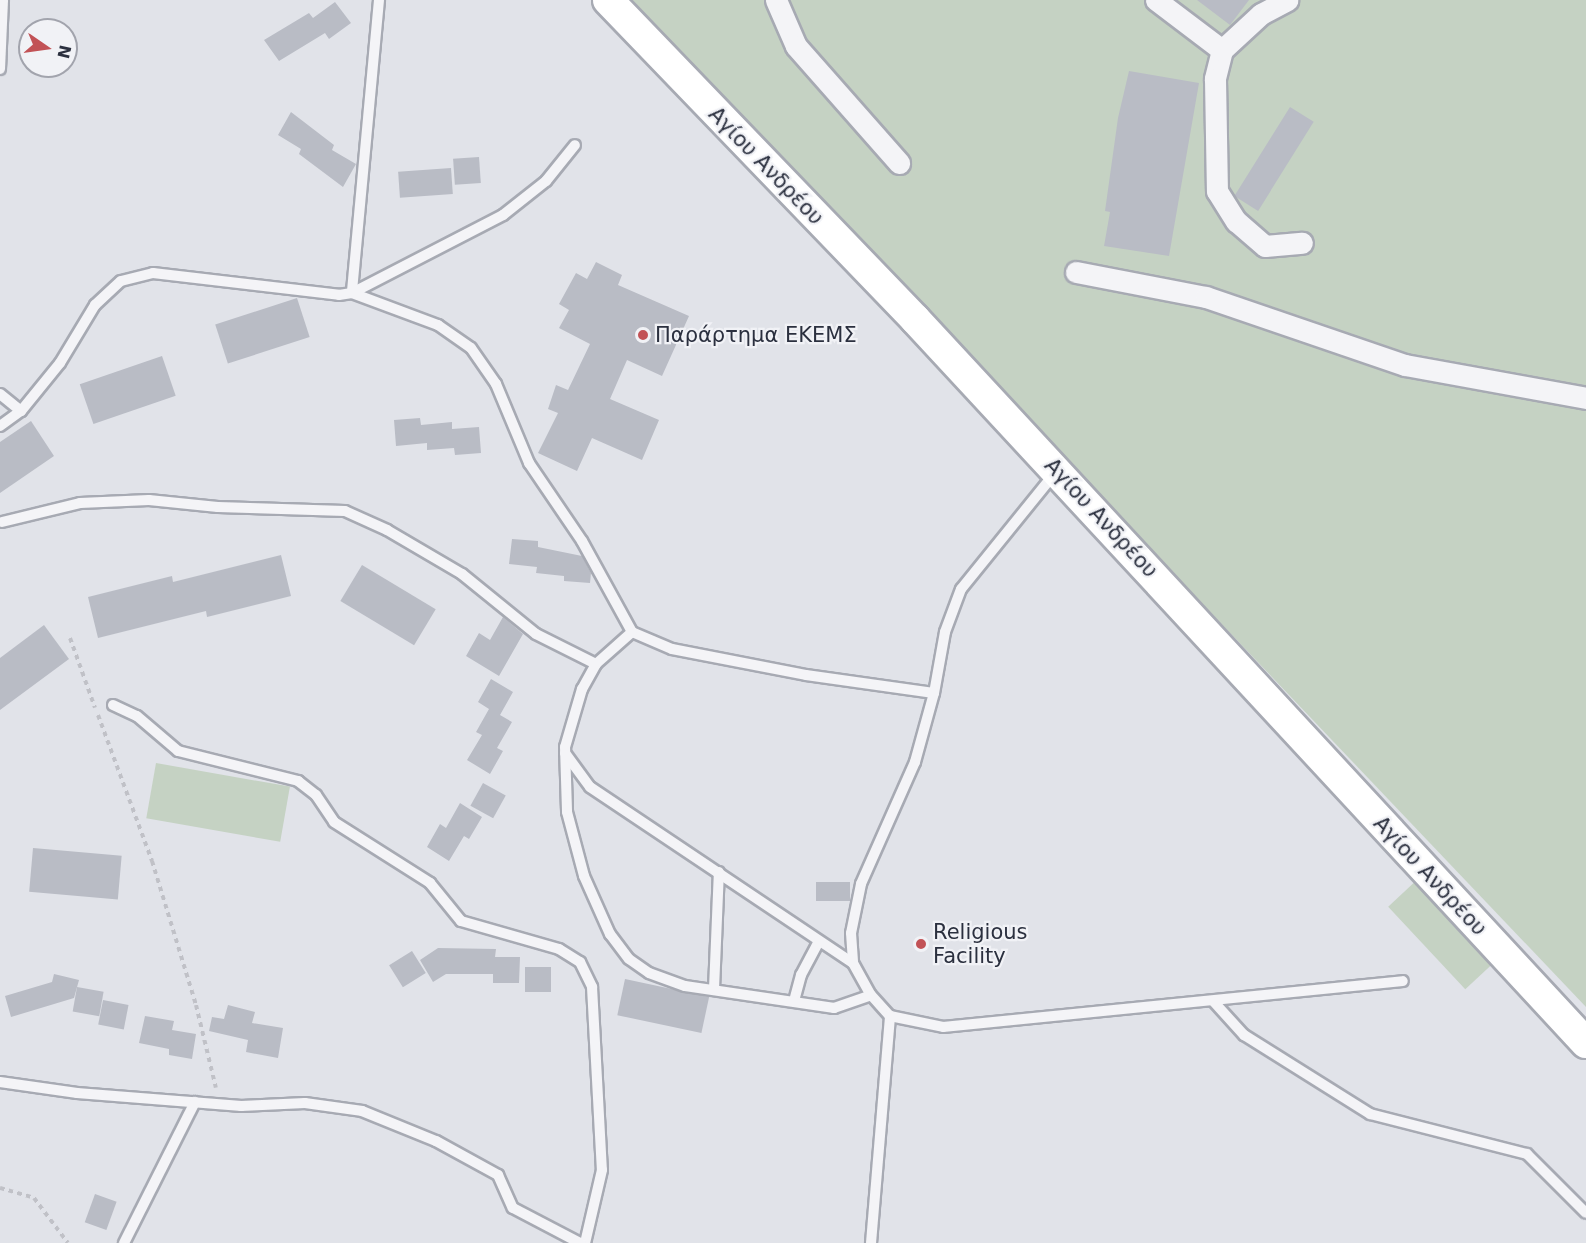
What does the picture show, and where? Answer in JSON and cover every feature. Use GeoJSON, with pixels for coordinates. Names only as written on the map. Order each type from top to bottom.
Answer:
{"type":"FeatureCollection","features":[{"type":"Feature","properties":{"kind":"main road","name":"Αγίου Ανδρέου"},"geometry":{"type":"LineString","coordinates":[[608,0],[1057,470],[1586,1043]]}},
{"type":"Feature","properties":{"kind":"street"},"geometry":{"type":"LineString","coordinates":[[776,0],[796,46],[899,163]]}},
{"type":"Feature","properties":{"kind":"street"},"geometry":{"type":"LineString","coordinates":[[1156,0],[1221,50]]}},
{"type":"Feature","properties":{"kind":"street"},"geometry":{"type":"LineString","coordinates":[[1287,0],[1261,14],[1221,50],[1215,79],[1217,191],[1236,221],[1265,246],[1302,243]]}},
{"type":"Feature","properties":{"kind":"street"},"geometry":{"type":"LineString","coordinates":[[1076,272],[1206,297],[1405,365],[1586,398]]}},
{"type":"Feature","properties":{"kind":"lane"},"geometry":{"type":"LineString","coordinates":[[0,69],[3,0]]}},
{"type":"Feature","properties":{"kind":"lane"},"geometry":{"type":"LineString","coordinates":[[352,293],[380,0]]}},
{"type":"Feature","properties":{"kind":"lane"},"geometry":{"type":"LineString","coordinates":[[0,426],[21,411],[60,363],[95,305],[121,280],[153,273],[339,296],[352,293],[503,216],[546,181],[575,145]]}},
{"type":"Feature","properties":{"kind":"lane"},"geometry":{"type":"LineString","coordinates":[[352,293],[438,325],[471,348],[496,384],[529,463],[582,541],[632,632],[672,649],[806,675],[934,693]]}},
{"type":"Feature","properties":{"kind":"lane"},"geometry":{"type":"LineString","coordinates":[[0,394],[21,411]]}},
{"type":"Feature","properties":{"kind":"lane"},"geometry":{"type":"LineString","coordinates":[[1057,470],[961,589],[945,632],[934,693],[915,762],[861,884],[851,933],[853,963],[871,995],[890,1016],[943,1027],[1214,1002],[1402,981]]}},
{"type":"Feature","properties":{"kind":"lane"},"geometry":{"type":"LineString","coordinates":[[2,522],[80,503],[149,500],[218,507],[345,511],[387,530],[462,574],[536,634],[596,664]]}},
{"type":"Feature","properties":{"kind":"lane"},"geometry":{"type":"LineString","coordinates":[[632,632],[596,664],[582,689],[565,753],[567,812],[584,876],[610,934],[628,959],[649,973],[685,986],[834,1008],[871,995]]}},
{"type":"Feature","properties":{"kind":"lane"},"geometry":{"type":"LineString","coordinates":[[113,705],[137,716],[178,752],[298,781],[316,795],[334,822],[430,883],[460,921],[559,949],[580,962],[592,987],[602,1170],[585,1243]]}},
{"type":"Feature","properties":{"kind":"lane"},"geometry":{"type":"LineString","coordinates":[[565,753],[590,787],[853,963]]}},
{"type":"Feature","properties":{"kind":"lane"},"geometry":{"type":"LineString","coordinates":[[714,989],[719,872]]}},
{"type":"Feature","properties":{"kind":"lane"},"geometry":{"type":"LineString","coordinates":[[794,1001],[801,975],[819,941]]}},
{"type":"Feature","properties":{"kind":"lane"},"geometry":{"type":"LineString","coordinates":[[1214,1002],[1244,1035],[1370,1114],[1527,1154],[1586,1213]]}},
{"type":"Feature","properties":{"kind":"lane"},"geometry":{"type":"LineString","coordinates":[[871,1243],[890,1016]]}},
{"type":"Feature","properties":{"kind":"lane"},"geometry":{"type":"LineString","coordinates":[[0,1082],[77,1093],[220,1104],[305,1103],[362,1111],[436,1141],[498,1175],[513,1208],[580,1243]]}},
{"type":"Feature","properties":{"kind":"lane"},"geometry":{"type":"LineString","coordinates":[[124,1243],[195,1102]]}},
{"type":"Feature","properties":{"kind":"path"},"geometry":{"type":"LineString","coordinates":[[70,638],[152,861],[196,1005],[220,1104]]}},
{"type":"Feature","properties":{"kind":"path"},"geometry":{"type":"LineString","coordinates":[[0,1188],[34,1198],[68,1243]]}},
{"type":"Feature","properties":{"kind":"green space"},"geometry":{"type":"Polygon","coordinates":[[[628,0],[1586,0],[1586,1007],[1073,468],[628,0]]]}},
{"type":"Feature","properties":{"kind":"green space"},"geometry":{"type":"Polygon","coordinates":[[[156,763],[290,787],[280,842],[146,818],[156,763]]]}},
{"type":"Feature","properties":{"kind":"green space"},"geometry":{"type":"Polygon","coordinates":[[[1435,863],[1512,946],[1465,989],[1388,907],[1435,863]]]}},
{"type":"Feature","properties":{"kind":"building"},"geometry":{"type":"Polygon","coordinates":[[[1197,0],[1249,0],[1230,25],[1197,0]]]}},
{"type":"Feature","properties":{"kind":"building"},"geometry":{"type":"Polygon","coordinates":[[[335,2],[351,23],[329,39],[325,33],[279,61],[264,40],[309,13],[313,18],[335,2]]]}},
{"type":"Feature","properties":{"kind":"building"},"geometry":{"type":"Polygon","coordinates":[[[1129,71],[1199,83],[1169,256],[1104,246],[1110,212],[1105,211],[1118,118],[1129,71]]]}},
{"type":"Feature","properties":{"kind":"building"},"geometry":{"type":"Polygon","coordinates":[[[1290,107],[1314,122],[1258,211],[1234,196],[1290,107]]]}},
{"type":"Feature","properties":{"kind":"building"},"geometry":{"type":"Polygon","coordinates":[[[291,112],[334,145],[332,150],[356,164],[343,187],[299,154],[301,149],[278,135],[291,112]]]}},
{"type":"Feature","properties":{"kind":"building"},"geometry":{"type":"Polygon","coordinates":[[[479,157],[481,183],[455,185],[453,159],[479,157]]]}},
{"type":"Feature","properties":{"kind":"building"},"geometry":{"type":"Polygon","coordinates":[[[451,168],[453,194],[400,198],[398,172],[451,168]]]}},
{"type":"Feature","properties":{"kind":"building"},"geometry":{"type":"Polygon","coordinates":[[[596,262],[622,275],[618,285],[689,316],[662,376],[627,360],[610,399],[659,420],[642,460],[592,438],[577,471],[538,453],[558,413],[548,409],[556,385],[568,390],[590,344],[559,328],[569,310],[559,304],[576,273],[587,279],[596,262]]]}},
{"type":"Feature","properties":{"kind":"building"},"geometry":{"type":"Polygon","coordinates":[[[297,298],[310,337],[228,364],[215,325],[297,298]]]}},
{"type":"Feature","properties":{"kind":"building"},"geometry":{"type":"Polygon","coordinates":[[[162,356],[176,396],[93,424],[80,384],[162,356]]]}},
{"type":"Feature","properties":{"kind":"building"},"geometry":{"type":"Polygon","coordinates":[[[420,418],[421,425],[452,422],[452,429],[479,427],[481,453],[455,455],[454,448],[427,450],[427,443],[396,446],[394,420],[420,418]]]}},
{"type":"Feature","properties":{"kind":"building"},"geometry":{"type":"Polygon","coordinates":[[[31,421],[54,456],[0,493],[0,442],[31,421]]]}},
{"type":"Feature","properties":{"kind":"building"},"geometry":{"type":"Polygon","coordinates":[[[512,539],[538,541],[538,547],[582,556],[591,573],[590,583],[564,581],[564,576],[536,573],[537,567],[509,564],[512,539]]]}},
{"type":"Feature","properties":{"kind":"building"},"geometry":{"type":"Polygon","coordinates":[[[281,555],[291,596],[207,617],[206,611],[98,638],[88,597],[172,576],[173,582],[281,555]]]}},
{"type":"Feature","properties":{"kind":"building"},"geometry":{"type":"Polygon","coordinates":[[[362,565],[436,609],[414,645],[340,601],[362,565]]]}},
{"type":"Feature","properties":{"kind":"building"},"geometry":{"type":"Polygon","coordinates":[[[503,617],[523,634],[499,676],[466,656],[479,633],[490,640],[503,617]]]}},
{"type":"Feature","properties":{"kind":"building"},"geometry":{"type":"Polygon","coordinates":[[[44,625],[69,659],[0,710],[0,658],[44,625]]]}},
{"type":"Feature","properties":{"kind":"building"},"geometry":{"type":"Polygon","coordinates":[[[491,679],[513,692],[500,715],[512,722],[497,748],[503,751],[490,774],[467,760],[482,735],[476,732],[489,709],[478,702],[491,679]]]}},
{"type":"Feature","properties":{"kind":"building"},"geometry":{"type":"Polygon","coordinates":[[[483,783],[506,796],[493,818],[470,806],[483,783]]]}},
{"type":"Feature","properties":{"kind":"building"},"geometry":{"type":"Polygon","coordinates":[[[460,803],[482,817],[469,839],[464,836],[449,861],[427,847],[440,824],[446,828],[460,803]]]}},
{"type":"Feature","properties":{"kind":"building"},"geometry":{"type":"Polygon","coordinates":[[[33,848],[122,856],[118,900],[29,892],[33,848]]]}},
{"type":"Feature","properties":{"kind":"building"},"geometry":{"type":"Polygon","coordinates":[[[816,882],[850,882],[850,901],[816,901],[816,882]]]}},
{"type":"Feature","properties":{"kind":"building"},"geometry":{"type":"Polygon","coordinates":[[[438,948],[496,949],[495,957],[520,957],[519,983],[493,983],[493,974],[446,974],[433,982],[420,960],[438,948]]]}},
{"type":"Feature","properties":{"kind":"building"},"geometry":{"type":"Polygon","coordinates":[[[412,951],[426,973],[403,987],[389,965],[412,951]]]}},
{"type":"Feature","properties":{"kind":"building"},"geometry":{"type":"Polygon","coordinates":[[[525,967],[551,967],[551,992],[525,992],[525,967]]]}},
{"type":"Feature","properties":{"kind":"building"},"geometry":{"type":"Polygon","coordinates":[[[54,974],[79,980],[74,998],[11,1017],[5,996],[52,982],[54,974]]]}},
{"type":"Feature","properties":{"kind":"building"},"geometry":{"type":"Polygon","coordinates":[[[625,979],[709,997],[701,1033],[617,1015],[625,979]]]}},
{"type":"Feature","properties":{"kind":"building"},"geometry":{"type":"Polygon","coordinates":[[[77,987],[104,992],[99,1016],[73,1012],[77,987]]]}},
{"type":"Feature","properties":{"kind":"building"},"geometry":{"type":"Polygon","coordinates":[[[103,1000],[129,1005],[124,1030],[98,1025],[103,1000]]]}},
{"type":"Feature","properties":{"kind":"building"},"geometry":{"type":"Polygon","coordinates":[[[228,1005],[255,1012],[252,1023],[283,1028],[278,1058],[246,1052],[248,1040],[209,1031],[212,1017],[224,1019],[228,1005]]]}},
{"type":"Feature","properties":{"kind":"building"},"geometry":{"type":"Polygon","coordinates":[[[145,1016],[174,1021],[172,1030],[196,1034],[192,1059],[169,1055],[169,1049],[139,1043],[145,1016]]]}},
{"type":"Feature","properties":{"kind":"building"},"geometry":{"type":"Polygon","coordinates":[[[95,1194],[117,1202],[106,1230],[85,1222],[95,1194]]]}},
{"type":"Feature","properties":{"kind":"place","name":"Παράρτημα ΕΚΕΜΣ"},"geometry":{"type":"Point","coordinates":[643,335]}},
{"type":"Feature","properties":{"kind":"place","name":"Religious Facility"},"geometry":{"type":"Point","coordinates":[921,944]}}]}
